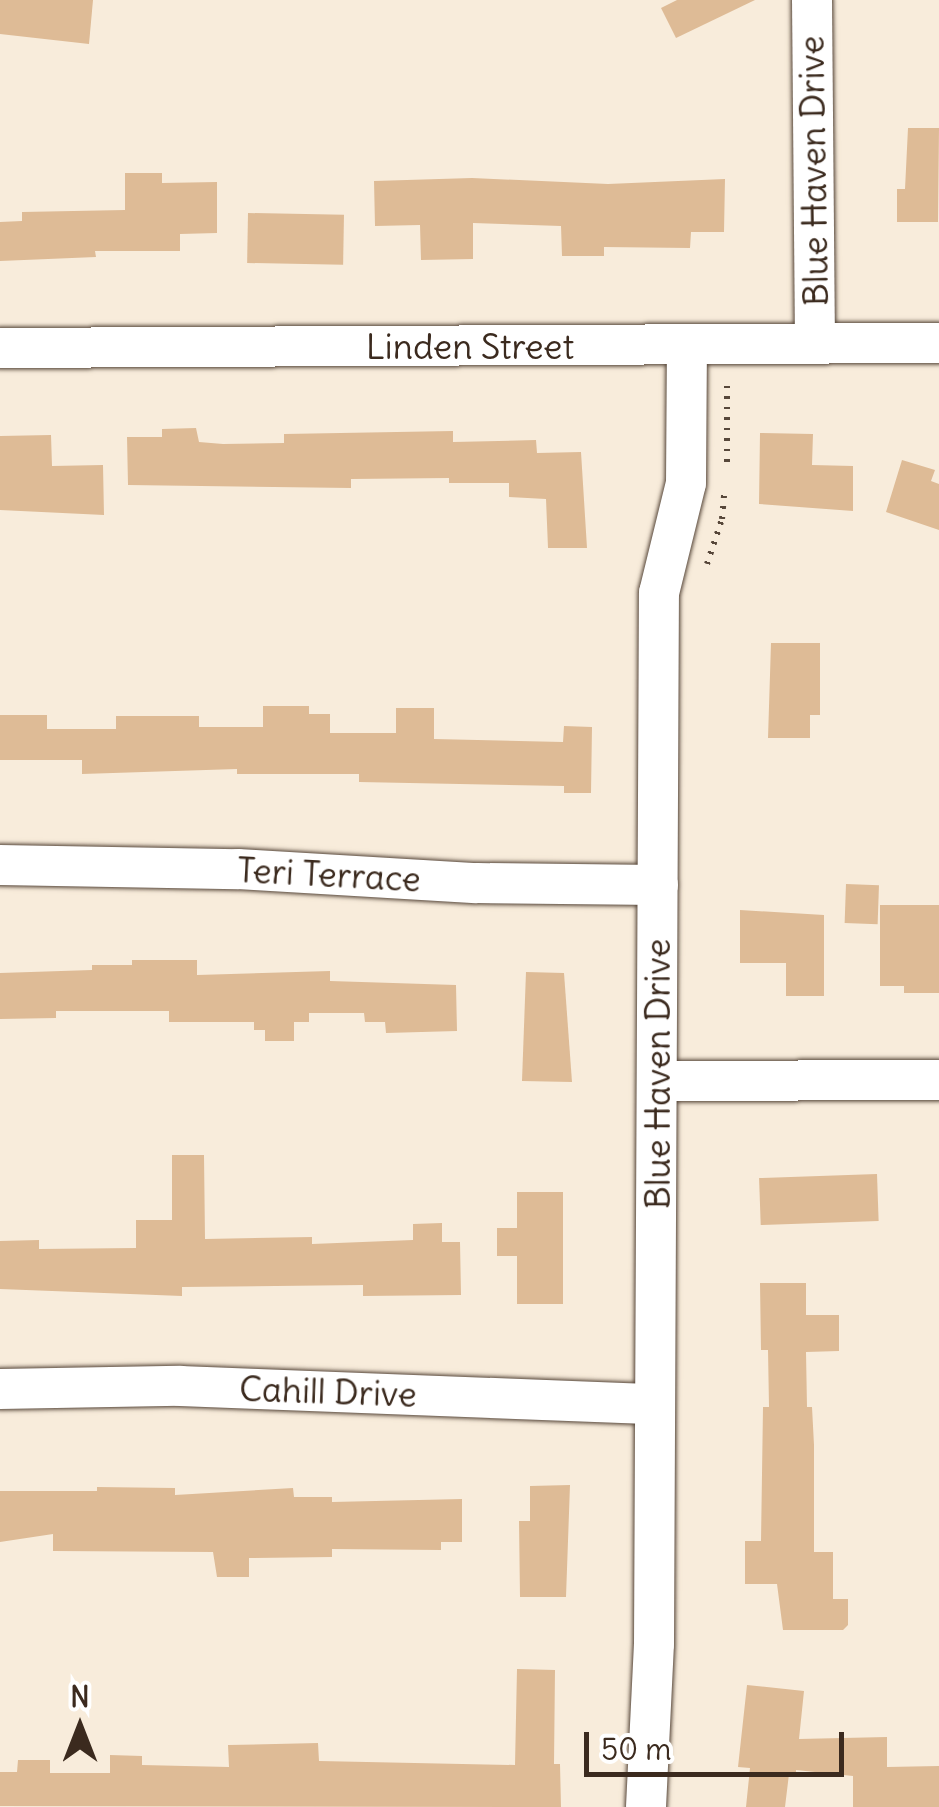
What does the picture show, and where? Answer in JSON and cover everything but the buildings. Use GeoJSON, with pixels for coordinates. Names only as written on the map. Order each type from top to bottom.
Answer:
{"type":"FeatureCollection","features":[{"type":"Feature","properties":{"kind":"street","name":"Blue Haven Drive"},"geometry":{"type":"LineString","coordinates":[[812,0],[814,342]]}},
{"type":"Feature","properties":{"kind":"street","name":"Linden Street"},"geometry":{"type":"LineString","coordinates":[[0,348],[939,342]]}},
{"type":"Feature","properties":{"kind":"street","name":"Blue Haven Drive"},"geometry":{"type":"LineString","coordinates":[[646,1807],[654,1644],[659,593],[686,484],[687,344]]}},
{"type":"Feature","properties":{"kind":"street","name":"Teri Terrace"},"geometry":{"type":"LineString","coordinates":[[0,865],[238,869],[477,882],[658,885]]}},
{"type":"Feature","properties":{"kind":"street"},"geometry":{"type":"LineString","coordinates":[[657,1081],[939,1080]]}},
{"type":"Feature","properties":{"kind":"street","name":"Cahill Drive"},"geometry":{"type":"LineString","coordinates":[[0,1389],[180,1386],[655,1404]]}},
{"type":"Feature","properties":{"kind":"path"},"geometry":{"type":"LineString","coordinates":[[704,571],[722,519],[727,370],[750,343]]}}]}
